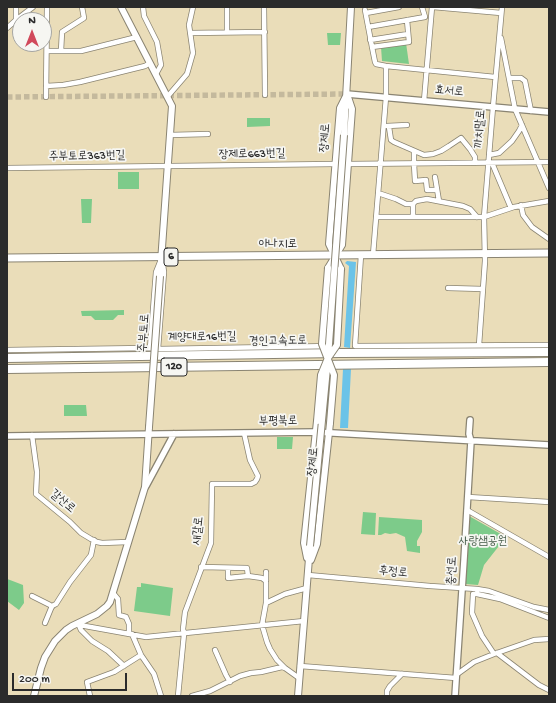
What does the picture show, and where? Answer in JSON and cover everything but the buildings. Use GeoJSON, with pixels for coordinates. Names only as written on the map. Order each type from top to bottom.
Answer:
{"type":"FeatureCollection","features":[{"type":"Feature","properties":{"kind":"highway","name":"경인고속도로"},"geometry":{"type":"LineString","coordinates":[[7,358],[340,353],[354,350],[549,352]]}},
{"type":"Feature","properties":{"kind":"highway","name":"경인고속도로"},"geometry":{"type":"LineString","coordinates":[[7,369],[549,362]]}},
{"type":"Feature","properties":{"kind":"main road","name":"주부토로"},"geometry":{"type":"LineString","coordinates":[[34,696],[45,657],[55,641],[66,630],[91,618],[103,610],[110,602],[145,487],[172,106],[121,7]]}},
{"type":"Feature","properties":{"kind":"main road","name":"장제로"},"geometry":{"type":"LineString","coordinates":[[296,695],[299,678],[328,358],[347,94],[351,7]]}},
{"type":"Feature","properties":{"kind":"main road","name":"장제로"},"geometry":{"type":"LineString","coordinates":[[308,567],[317,544],[334,375],[322,344],[328,268],[342,245],[352,109],[347,94]]}},
{"type":"Feature","properties":{"kind":"main road","name":"장제로"},"geometry":{"type":"LineString","coordinates":[[308,567],[304,543],[316,432],[320,375],[328,358],[337,345],[341,268],[329,244],[340,108],[347,94]]}},
{"type":"Feature","properties":{"kind":"main road","name":"아나지로"},"geometry":{"type":"LineString","coordinates":[[7,258],[549,253]]}},
{"type":"Feature","properties":{"kind":"street"},"geometry":{"type":"LineString","coordinates":[[62,51],[62,32],[84,18],[82,7]]}},
{"type":"Feature","properties":{"kind":"street"},"geometry":{"type":"LineString","coordinates":[[143,7],[144,16],[157,42],[161,65],[156,74]]}},
{"type":"Feature","properties":{"kind":"street"},"geometry":{"type":"LineString","coordinates":[[168,96],[187,74],[193,53],[189,25],[193,7]]}},
{"type":"Feature","properties":{"kind":"street"},"geometry":{"type":"LineString","coordinates":[[227,7],[227,32]]}},
{"type":"Feature","properties":{"kind":"street"},"geometry":{"type":"LineString","coordinates":[[264,7],[265,95]]}},
{"type":"Feature","properties":{"kind":"street"},"geometry":{"type":"LineString","coordinates":[[399,7],[365,12],[376,64],[495,77]]}},
{"type":"Feature","properties":{"kind":"street"},"geometry":{"type":"LineString","coordinates":[[368,27],[425,17],[422,7]]}},
{"type":"Feature","properties":{"kind":"street"},"geometry":{"type":"LineString","coordinates":[[424,101],[433,7],[501,13]]}},
{"type":"Feature","properties":{"kind":"street","name":"까치말로"},"geometry":{"type":"LineString","coordinates":[[479,345],[483,288],[484,217],[490,163],[489,155],[492,107],[502,7]]}},
{"type":"Feature","properties":{"kind":"street"},"geometry":{"type":"LineString","coordinates":[[372,47],[409,42],[407,20]]}},
{"type":"Feature","properties":{"kind":"street"},"geometry":{"type":"LineString","coordinates":[[499,31],[515,109],[549,188]]}},
{"type":"Feature","properties":{"kind":"street"},"geometry":{"type":"LineString","coordinates":[[190,33],[264,32]]}},
{"type":"Feature","properties":{"kind":"street"},"geometry":{"type":"LineString","coordinates":[[370,40],[408,34]]}},
{"type":"Feature","properties":{"kind":"street"},"geometry":{"type":"LineString","coordinates":[[52,51],[81,51],[137,37]]}},
{"type":"Feature","properties":{"kind":"street"},"geometry":{"type":"LineString","coordinates":[[46,97],[47,52]]}},
{"type":"Feature","properties":{"kind":"street"},"geometry":{"type":"LineString","coordinates":[[46,86],[80,82],[145,66],[150,63]]}},
{"type":"Feature","properties":{"kind":"street"},"geometry":{"type":"LineString","coordinates":[[374,255],[386,98],[386,66]]}},
{"type":"Feature","properties":{"kind":"street"},"geometry":{"type":"LineString","coordinates":[[509,78],[521,78],[525,81],[531,111]]}},
{"type":"Feature","properties":{"kind":"street","name":"효서로"},"geometry":{"type":"LineString","coordinates":[[347,94],[549,112]]}},
{"type":"Feature","properties":{"kind":"street"},"geometry":{"type":"LineString","coordinates":[[384,126],[390,127],[407,125]]}},
{"type":"Feature","properties":{"kind":"street"},"geometry":{"type":"LineString","coordinates":[[489,155],[499,152],[512,141],[522,125]]}},
{"type":"Feature","properties":{"kind":"street"},"geometry":{"type":"LineString","coordinates":[[390,127],[391,140],[424,155],[433,154],[449,146],[460,138],[470,149],[475,158],[475,163]]}},
{"type":"Feature","properties":{"kind":"street"},"geometry":{"type":"LineString","coordinates":[[170,135],[208,134]]}},
{"type":"Feature","properties":{"kind":"street"},"geometry":{"type":"LineString","coordinates":[[414,151],[415,181],[426,180],[426,182],[435,179],[439,201]]}},
{"type":"Feature","properties":{"kind":"street"},"geometry":{"type":"LineString","coordinates":[[348,164],[549,162]]}},
{"type":"Feature","properties":{"kind":"street"},"geometry":{"type":"LineString","coordinates":[[490,163],[511,208]]}},
{"type":"Feature","properties":{"kind":"street","name":"장제로663번길"},"geometry":{"type":"LineString","coordinates":[[168,166],[336,164]]}},
{"type":"Feature","properties":{"kind":"street","name":"주부토로363번길"},"geometry":{"type":"LineString","coordinates":[[7,168],[168,166]]}},
{"type":"Feature","properties":{"kind":"street"},"geometry":{"type":"LineString","coordinates":[[426,182],[428,190],[436,190]]}},
{"type":"Feature","properties":{"kind":"street"},"geometry":{"type":"LineString","coordinates":[[378,193],[406,204],[413,204]]}},
{"type":"Feature","properties":{"kind":"street"},"geometry":{"type":"LineString","coordinates":[[413,217],[413,204],[416,200],[428,199],[464,206],[470,209],[477,217]]}},
{"type":"Feature","properties":{"kind":"street"},"geometry":{"type":"LineString","coordinates":[[376,217],[484,217],[511,208],[549,201]]}},
{"type":"Feature","properties":{"kind":"street"},"geometry":{"type":"LineString","coordinates":[[521,206],[522,215],[526,220],[532,227],[549,239]]}},
{"type":"Feature","properties":{"kind":"street","name":"계양대로16번길"},"geometry":{"type":"LineString","coordinates":[[7,350],[325,346],[332,268],[335,255]]}},
{"type":"Feature","properties":{"kind":"street"},"geometry":{"type":"LineString","coordinates":[[361,255],[354,350],[479,345],[549,345]]}},
{"type":"Feature","properties":{"kind":"street"},"geometry":{"type":"LineString","coordinates":[[150,348],[156,272],[162,257]]}},
{"type":"Feature","properties":{"kind":"street"},"geometry":{"type":"LineString","coordinates":[[158,349],[164,272],[162,257]]}},
{"type":"Feature","properties":{"kind":"street"},"geometry":{"type":"LineString","coordinates":[[448,288],[483,288]]}},
{"type":"Feature","properties":{"kind":"street"},"geometry":{"type":"LineString","coordinates":[[150,340],[155,344],[159,341]]}},
{"type":"Feature","properties":{"kind":"street","name":"충선로"},"geometry":{"type":"LineString","coordinates":[[455,696],[468,497],[470,420]]}},
{"type":"Feature","properties":{"kind":"street","name":"부평북로"},"geometry":{"type":"LineString","coordinates":[[7,436],[328,432],[549,446]]}},
{"type":"Feature","properties":{"kind":"street","name":"새갈로"},"geometry":{"type":"LineString","coordinates":[[178,696],[184,634],[182,629],[185,612],[211,543],[212,484],[251,484],[258,479],[258,474],[250,460],[244,433]]}},
{"type":"Feature","properties":{"kind":"street"},"geometry":{"type":"LineString","coordinates":[[145,487],[174,434]]}},
{"type":"Feature","properties":{"kind":"street","name":"갈산로"},"geometry":{"type":"LineString","coordinates":[[32,435],[37,472],[36,494],[81,533],[94,540],[102,543],[128,542]]}},
{"type":"Feature","properties":{"kind":"street"},"geometry":{"type":"LineString","coordinates":[[468,497],[549,502]]}},
{"type":"Feature","properties":{"kind":"street"},"geometry":{"type":"LineString","coordinates":[[467,510],[549,557]]}},
{"type":"Feature","properties":{"kind":"street"},"geometry":{"type":"LineString","coordinates":[[45,623],[52,607],[56,604],[70,582],[91,555],[94,540]]}},
{"type":"Feature","properties":{"kind":"street"},"geometry":{"type":"LineString","coordinates":[[201,567],[247,568],[248,576]]}},
{"type":"Feature","properties":{"kind":"street"},"geometry":{"type":"LineString","coordinates":[[228,570],[228,578],[248,576],[262,578],[266,581]]}},
{"type":"Feature","properties":{"kind":"street"},"geometry":{"type":"LineString","coordinates":[[266,572],[266,603],[262,625],[267,642],[277,660],[299,678]]}},
{"type":"Feature","properties":{"kind":"street","name":"후정로"},"geometry":{"type":"LineString","coordinates":[[308,575],[430,586],[475,592],[489,591],[534,607],[549,610]]}},
{"type":"Feature","properties":{"kind":"street"},"geometry":{"type":"LineString","coordinates":[[266,603],[285,594],[307,588]]}},
{"type":"Feature","properties":{"kind":"street"},"geometry":{"type":"LineString","coordinates":[[549,618],[500,599],[475,592],[472,613],[482,636],[495,653],[539,685],[549,690]]}},
{"type":"Feature","properties":{"kind":"street"},"geometry":{"type":"LineString","coordinates":[[113,593],[118,599],[120,616],[126,617],[129,624],[130,634],[141,655],[154,674],[161,696]]}},
{"type":"Feature","properties":{"kind":"street"},"geometry":{"type":"LineString","coordinates":[[32,596],[52,607]]}},
{"type":"Feature","properties":{"kind":"street"},"geometry":{"type":"LineString","coordinates":[[78,623],[85,626],[146,637],[304,621]]}},
{"type":"Feature","properties":{"kind":"street"},"geometry":{"type":"LineString","coordinates":[[78,623],[81,630],[92,641],[108,651],[124,666]]}},
{"type":"Feature","properties":{"kind":"street"},"geometry":{"type":"LineString","coordinates":[[300,666],[402,674],[456,676],[474,662],[495,653],[534,640],[549,639]]}},
{"type":"Feature","properties":{"kind":"street"},"geometry":{"type":"LineString","coordinates":[[215,650],[230,682]]}},
{"type":"Feature","properties":{"kind":"street"},"geometry":{"type":"LineString","coordinates":[[90,696],[87,682],[114,672],[141,655]]}},
{"type":"Feature","properties":{"kind":"street"},"geometry":{"type":"LineString","coordinates":[[192,696],[210,691],[240,676],[285,668]]}},
{"type":"Feature","properties":{"kind":"street"},"geometry":{"type":"LineString","coordinates":[[387,696],[386,692],[390,686],[402,674]]}},
{"type":"Feature","properties":{"kind":"green space"},"geometry":{"type":"Polygon","coordinates":[[[327,33],[341,33],[340,45],[328,45],[327,33]]]}},
{"type":"Feature","properties":{"kind":"green space"},"geometry":{"type":"Polygon","coordinates":[[[406,43],[409,64],[382,61],[381,47],[406,43]]]}},
{"type":"Feature","properties":{"kind":"green space"},"geometry":{"type":"Polygon","coordinates":[[[247,118],[270,118],[270,126],[247,127],[247,118]]]}},
{"type":"Feature","properties":{"kind":"green space"},"geometry":{"type":"Polygon","coordinates":[[[118,172],[139,172],[139,189],[118,189],[118,172]]]}},
{"type":"Feature","properties":{"kind":"green space"},"geometry":{"type":"Polygon","coordinates":[[[81,199],[92,199],[91,223],[82,223],[81,199]]]}},
{"type":"Feature","properties":{"kind":"green space"},"geometry":{"type":"Polygon","coordinates":[[[124,310],[124,315],[118,315],[113,320],[95,320],[91,316],[82,316],[81,311],[124,310]]]}},
{"type":"Feature","properties":{"kind":"green space"},"geometry":{"type":"Polygon","coordinates":[[[64,405],[86,405],[87,416],[64,416],[64,405]]]}},
{"type":"Feature","properties":{"kind":"green space"},"geometry":{"type":"Polygon","coordinates":[[[277,437],[293,437],[292,449],[277,449],[277,437]]]}},
{"type":"Feature","properties":{"kind":"green space"},"geometry":{"type":"Polygon","coordinates":[[[363,512],[376,513],[375,535],[361,534],[363,512]]]}},
{"type":"Feature","properties":{"kind":"green space","name":"사랑샘공원"},"geometry":{"type":"Polygon","coordinates":[[[469,516],[506,537],[484,565],[478,585],[465,584],[469,516]]]}},
{"type":"Feature","properties":{"kind":"green space"},"geometry":{"type":"Polygon","coordinates":[[[379,517],[422,520],[422,532],[417,541],[417,546],[420,546],[420,553],[407,551],[405,537],[396,533],[385,533],[378,535],[379,517]]]}},
{"type":"Feature","properties":{"kind":"green space"},"geometry":{"type":"Polygon","coordinates":[[[7,579],[23,585],[24,603],[19,610],[7,601],[7,579]]]}},
{"type":"Feature","properties":{"kind":"green space"},"geometry":{"type":"Polygon","coordinates":[[[141,583],[173,588],[170,616],[134,611],[137,587],[141,587],[141,583]]]}},
{"type":"Feature","properties":{"kind":"water"},"geometry":{"type":"Polygon","coordinates":[[[347,261],[356,262],[350,348],[344,347],[349,266],[345,263],[347,261]]]}},
{"type":"Feature","properties":{"kind":"water"},"geometry":{"type":"Polygon","coordinates":[[[343,369],[351,369],[348,428],[340,428],[343,369]]]}},
{"type":"Feature","properties":{"kind":"tunnel"},"geometry":{"type":"LineString","coordinates":[[7,97],[347,94]]}}]}
